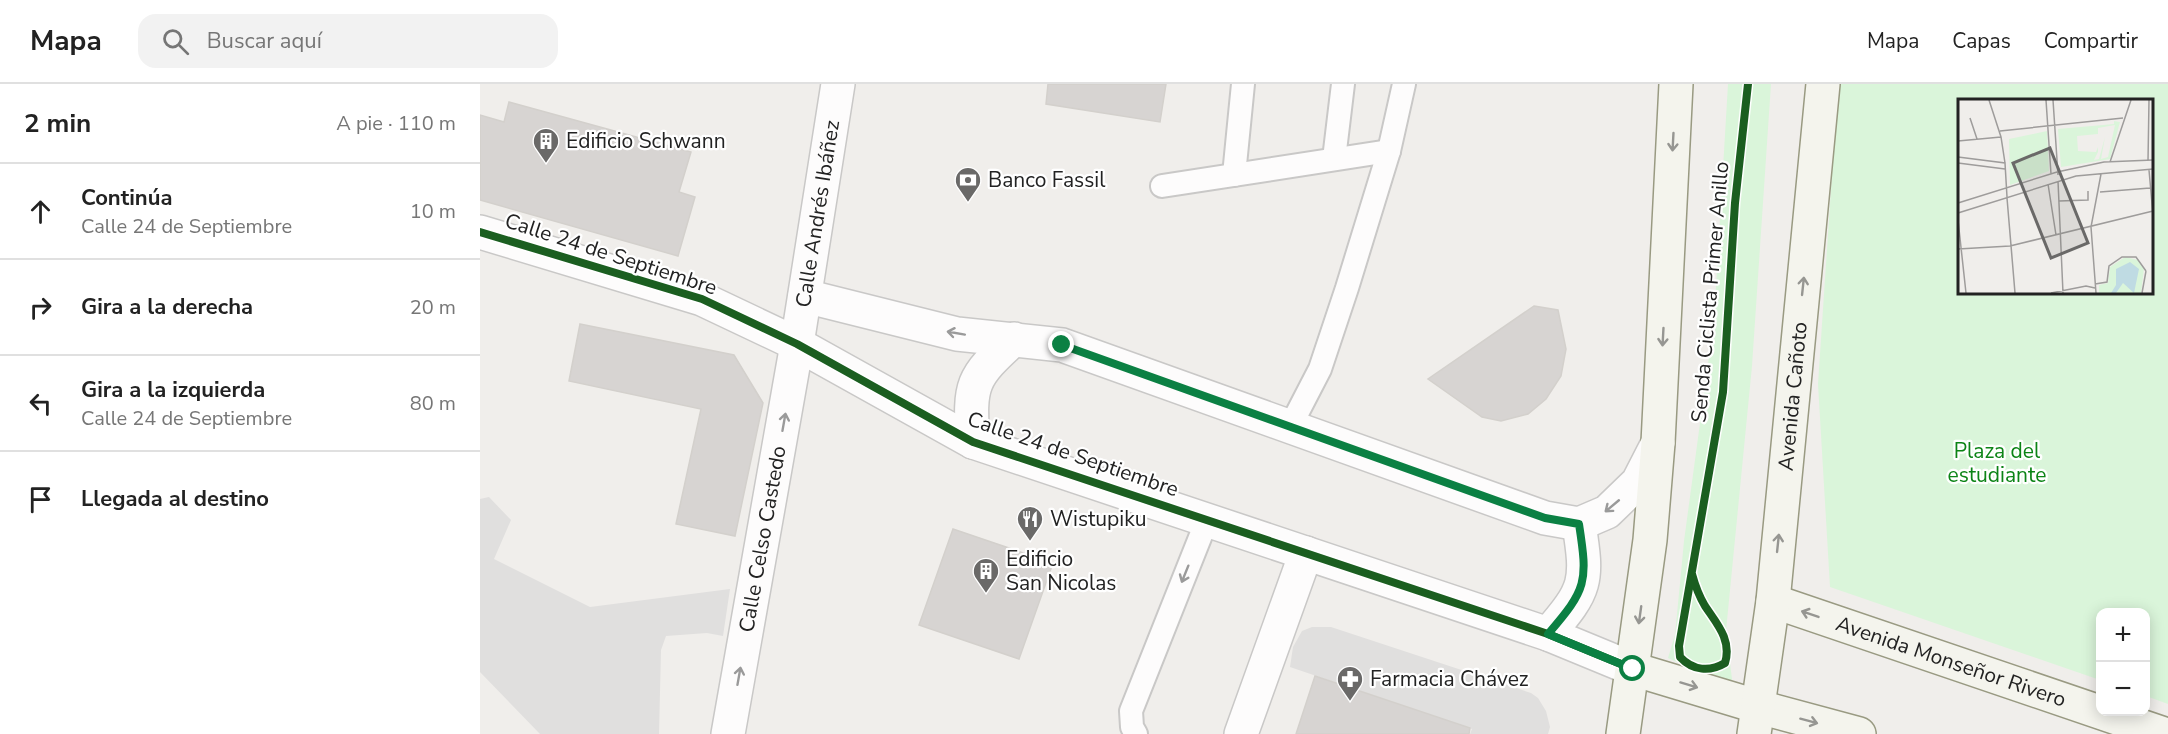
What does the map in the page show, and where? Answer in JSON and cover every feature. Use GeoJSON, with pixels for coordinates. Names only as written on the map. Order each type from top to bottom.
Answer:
{"type":"FeatureCollection","features":[{"type":"Feature","properties":{"kind":"main road"},"geometry":{"type":"LineString","coordinates":[[1623,734],[1650,540],[1658,443],[1676,84]]}},
{"type":"Feature","properties":{"kind":"main road","name":"Avenida Cañoto"},"geometry":{"type":"LineString","coordinates":[[1757,720],[1773,601],[1823,84]]}},
{"type":"Feature","properties":{"kind":"main road","name":"Avenida Monseñor Rivero"},"geometry":{"type":"LineString","coordinates":[[1773,601],[2164,734]]}},
{"type":"Feature","properties":{"kind":"main road"},"geometry":{"type":"LineString","coordinates":[[1633,669],[1757,720],[1859,734]]}},
{"type":"Feature","properties":{"kind":"street","name":"Calle Andrés Ibáñez"},"geometry":{"type":"LineString","coordinates":[[798,344],[838,84]]}},
{"type":"Feature","properties":{"kind":"street","name":"Calle 24 de Septiembre"},"geometry":{"type":"LineString","coordinates":[[480,232],[702,299],[798,344],[973,442],[1548,634],[1633,669]]}},
{"type":"Feature","properties":{"kind":"street"},"geometry":{"type":"LineString","coordinates":[[806,296],[957,334],[1062,345],[1545,518],[1579,524],[1607,512],[1638,482],[1658,443]]}},
{"type":"Feature","properties":{"kind":"street"},"geometry":{"type":"LineString","coordinates":[[973,442],[971,408],[974,384],[988,363],[1014,339]]}},
{"type":"Feature","properties":{"kind":"street","name":"Calle Celso Castedo"},"geometry":{"type":"LineString","coordinates":[[728,734],[798,344]]}},
{"type":"Feature","properties":{"kind":"street"},"geometry":{"type":"LineString","coordinates":[[1548,634],[1576,599],[1584,576],[1584,554],[1579,524]]}},
{"type":"Feature","properties":{"kind":"street"},"geometry":{"type":"LineString","coordinates":[[1241,734],[1306,553]]}},
{"type":"Feature","properties":{"kind":"lane"},"geometry":{"type":"LineString","coordinates":[[1234,175],[1243,84]]}},
{"type":"Feature","properties":{"kind":"lane"},"geometry":{"type":"LineString","coordinates":[[1334,159],[1343,84]]}},
{"type":"Feature","properties":{"kind":"lane"},"geometry":{"type":"LineString","coordinates":[[1290,427],[1320,369],[1389,151],[1404,84]]}},
{"type":"Feature","properties":{"kind":"lane"},"geometry":{"type":"LineString","coordinates":[[1162,186],[1389,151]]}},
{"type":"Feature","properties":{"kind":"lane"},"geometry":{"type":"LineString","coordinates":[[1136,734],[1132,727],[1131,711],[1207,520]]}},
{"type":"Feature","properties":{"kind":"green space"},"geometry":{"type":"Polygon","coordinates":[[[1728,84],[1771,84],[1752,366],[1726,631],[1733,687],[1668,658],[1675,635],[1684,541],[1714,320],[1728,84]]]}},
{"type":"Feature","properties":{"kind":"green space","name":"Plaza del estudiante"},"geometry":{"type":"Polygon","coordinates":[[[1838,84],[2168,84],[2168,704],[2150,697],[2150,608],[2096,608],[2096,679],[1830,587],[1818,384],[1838,84]]]}},
{"type":"Feature","properties":{"kind":"shaded area"},"geometry":{"type":"Polygon","coordinates":[[[489,497],[511,520],[494,559],[590,607],[730,589],[723,636],[707,633],[666,636],[661,650],[659,734],[540,734],[480,672],[480,499],[489,497]]]}},
{"type":"Feature","properties":{"kind":"shaded area"},"geometry":{"type":"Polygon","coordinates":[[[1312,627],[1331,627],[1531,693],[1538,698],[1546,711],[1550,727],[1548,734],[1470,734],[1472,729],[1290,667],[1293,647],[1302,631],[1312,627]]]}},
{"type":"Feature","properties":{"kind":"building"},"geometry":{"type":"Polygon","coordinates":[[[1048,84],[1166,84],[1160,122],[1046,104],[1048,84]]]}},
{"type":"Feature","properties":{"kind":"building"},"geometry":{"type":"Polygon","coordinates":[[[509,102],[691,152],[679,192],[695,197],[678,256],[480,200],[480,115],[504,122],[509,102]]]}},
{"type":"Feature","properties":{"kind":"building"},"geometry":{"type":"Polygon","coordinates":[[[1534,306],[1558,310],[1566,349],[1561,376],[1546,399],[1528,414],[1501,421],[1482,417],[1428,379],[1534,306]]]}},
{"type":"Feature","properties":{"kind":"building"},"geometry":{"type":"Polygon","coordinates":[[[580,324],[734,355],[763,403],[735,536],[676,524],[701,409],[569,381],[580,324]]]}},
{"type":"Feature","properties":{"kind":"building","name":"Edificio San Nicolas"},"geometry":{"type":"Polygon","coordinates":[[[953,529],[1053,563],[1019,659],[919,625],[953,529]]]}},
{"type":"Feature","properties":{"kind":"building","name":"Farmacia Chávez"},"geometry":{"type":"Polygon","coordinates":[[[1315,676],[1470,728],[1469,734],[1296,734],[1315,676]]]}},
{"type":"Feature","properties":{"kind":"cycle path","name":"Senda Ciclista Primer Anillo"},"geometry":{"type":"LineString","coordinates":[[1692,574],[1701,598],[1722,633],[1727,647],[1725,663],[1708,669],[1685,662],[1680,657],[1679,646],[1723,392],[1735,203],[1748,84]]}},
{"type":"Feature","properties":{"kind":"cycle path"},"geometry":{"type":"LineString","coordinates":[[480,232],[702,299],[797,344],[973,442],[1548,634],[1633,669]]}},
{"type":"Feature","properties":{"kind":"place","name":"Edificio Schwann"},"geometry":{"type":"Point","coordinates":[546,164]}},
{"type":"Feature","properties":{"kind":"place","name":"Banco Fassil"},"geometry":{"type":"Point","coordinates":[968,203]}},
{"type":"Feature","properties":{"kind":"place","name":"Wistupiku"},"geometry":{"type":"Point","coordinates":[1030,542]}},
{"type":"Feature","properties":{"kind":"place","name":"Edificio San Nicolas"},"geometry":{"type":"Point","coordinates":[986,594]}},
{"type":"Feature","properties":{"kind":"place","name":"Farmacia Chávez"},"geometry":{"type":"Point","coordinates":[1350,702]}},
{"type":"Feature","properties":{"kind":"route"},"geometry":{"type":"LineString","coordinates":[[1062,345],[1545,518],[1579,524],[1584,554],[1584,576],[1576,599],[1548,634],[1633,669]]}}]}
